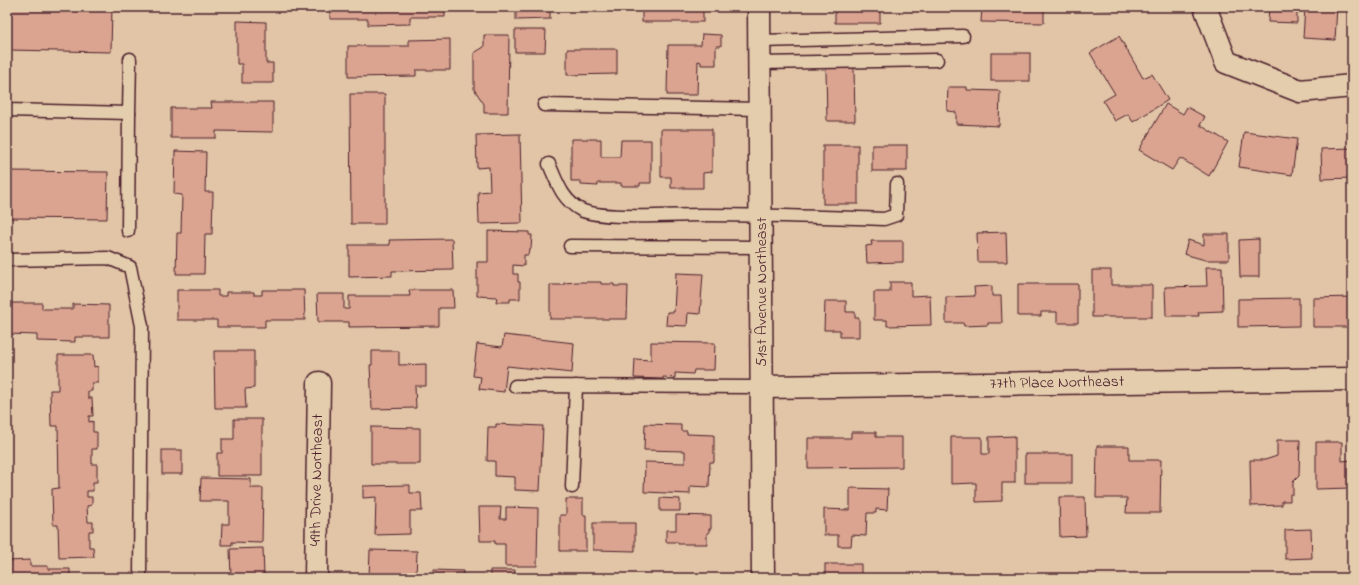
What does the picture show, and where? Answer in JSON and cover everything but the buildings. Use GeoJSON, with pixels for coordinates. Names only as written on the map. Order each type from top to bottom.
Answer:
{"type":"FeatureCollection","features":[{"type":"Feature","properties":{"kind":"street","name":"51st Avenue Northeast"},"geometry":{"type":"LineString","coordinates":[[759,7],[764,578]]}},
{"type":"Feature","properties":{"kind":"street"},"geometry":{"type":"LineString","coordinates":[[1205,9],[1226,62],[1300,91],[1352,86]]}},
{"type":"Feature","properties":{"kind":"street","name":"77th Place Northeast"},"geometry":{"type":"LineString","coordinates":[[762,387],[1352,379]]}},
{"type":"Feature","properties":{"kind":"street","name":"49th Drive Northeast"},"geometry":{"type":"LineString","coordinates":[[316,578],[319,383]]}},
{"type":"Feature","properties":{"kind":"lane"},"geometry":{"type":"LineString","coordinates":[[759,41],[963,36]]}},
{"type":"Feature","properties":{"kind":"lane"},"geometry":{"type":"LineString","coordinates":[[128,231],[130,59]]}},
{"type":"Feature","properties":{"kind":"lane"},"geometry":{"type":"LineString","coordinates":[[760,63],[937,60]]}},
{"type":"Feature","properties":{"kind":"lane"},"geometry":{"type":"LineString","coordinates":[[544,105],[760,109]]}},
{"type":"Feature","properties":{"kind":"lane"},"geometry":{"type":"LineString","coordinates":[[7,110],[129,113]]}},
{"type":"Feature","properties":{"kind":"lane"},"geometry":{"type":"LineString","coordinates":[[549,164],[560,191],[570,203],[583,211],[609,215],[761,215],[884,219],[896,215],[897,184]]}},
{"type":"Feature","properties":{"kind":"lane"},"geometry":{"type":"LineString","coordinates":[[570,246],[761,247]]}},
{"type":"Feature","properties":{"kind":"lane"},"geometry":{"type":"LineString","coordinates":[[7,260],[108,258],[130,267],[142,326],[140,578]]}},
{"type":"Feature","properties":{"kind":"lane"},"geometry":{"type":"LineString","coordinates":[[516,386],[762,387]]}},
{"type":"Feature","properties":{"kind":"lane"},"geometry":{"type":"LineString","coordinates":[[572,487],[576,386]]}}]}
